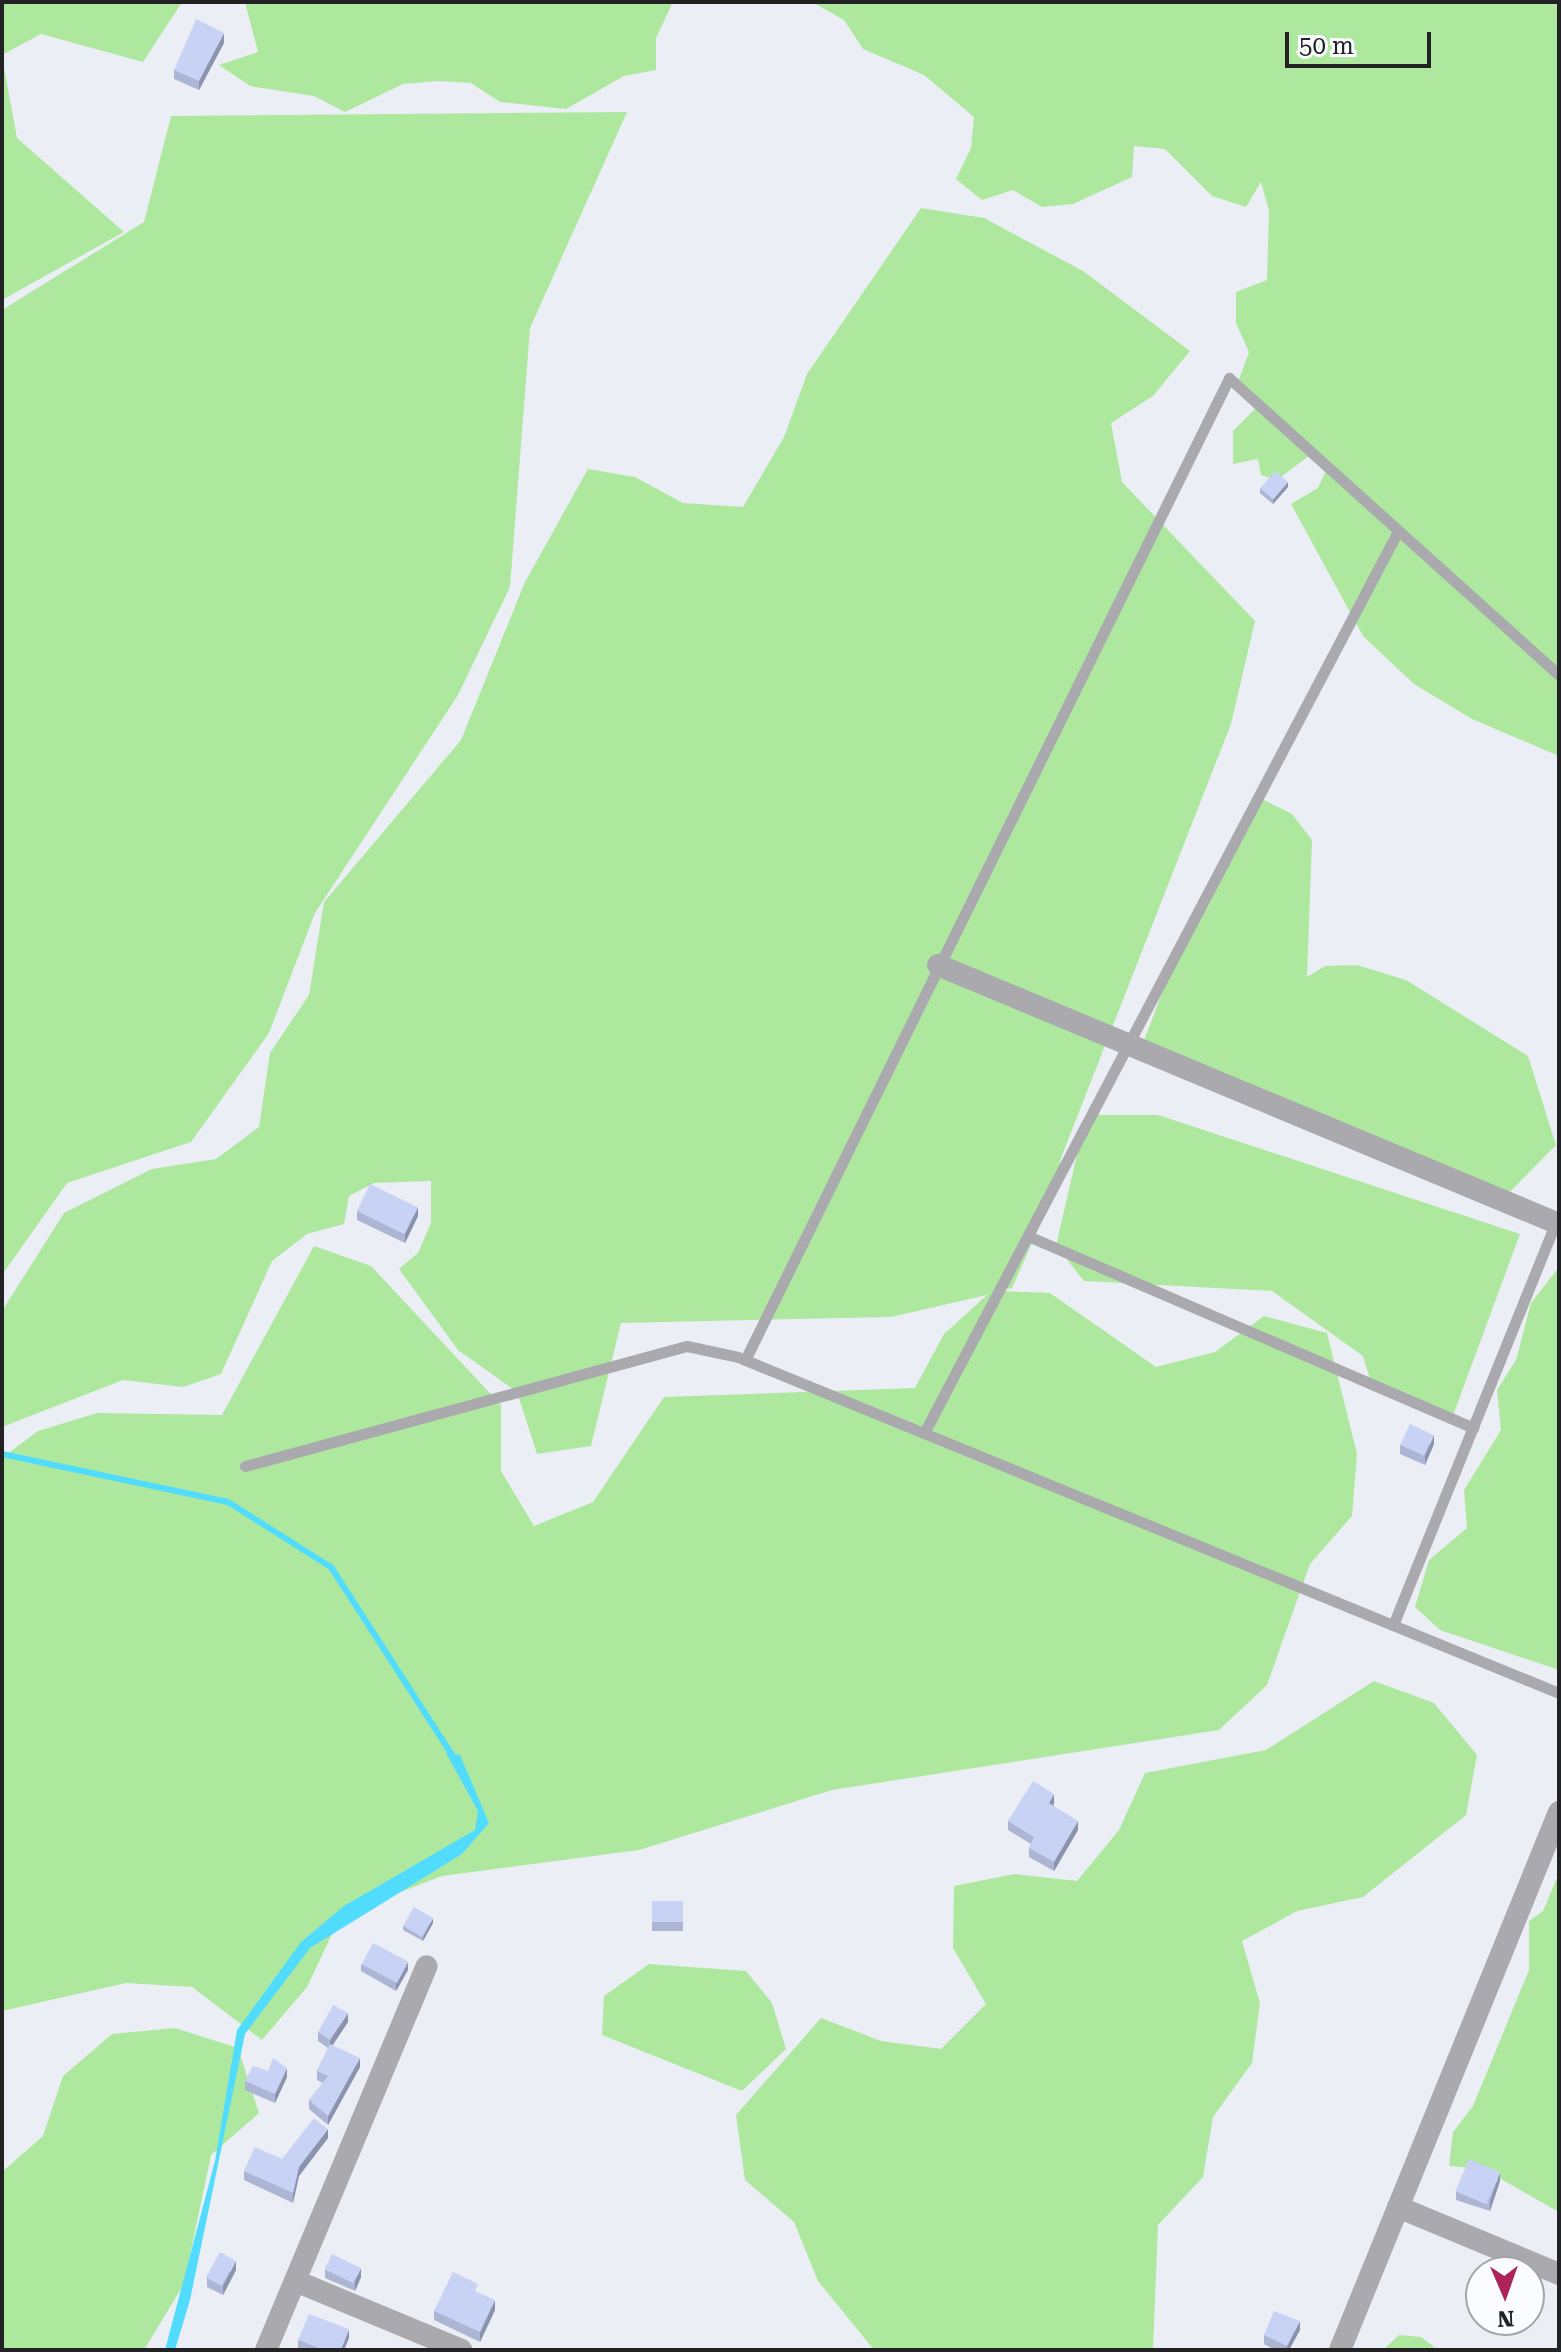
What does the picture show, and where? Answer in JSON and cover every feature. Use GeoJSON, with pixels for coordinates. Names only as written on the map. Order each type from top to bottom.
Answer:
{"type":"FeatureCollection","features":[{"type":"Feature","properties":{"kind":"street"},"geometry":{"type":"LineString","coordinates":[[938,965],[1558,1220]]}},
{"type":"Feature","properties":{"kind":"street"},"geometry":{"type":"LineString","coordinates":[[1340,2350],[1559,1812]]}},
{"type":"Feature","properties":{"kind":"street"},"geometry":{"type":"LineString","coordinates":[[266,2350],[298,2282],[427,1966]]}},
{"type":"Feature","properties":{"kind":"street"},"geometry":{"type":"LineString","coordinates":[[1398,2207],[1559,2274]]}},
{"type":"Feature","properties":{"kind":"street"},"geometry":{"type":"LineString","coordinates":[[298,2282],[461,2350]]}},
{"type":"Feature","properties":{"kind":"lane"},"geometry":{"type":"LineString","coordinates":[[745,1360],[1229,378],[1559,675]]}},
{"type":"Feature","properties":{"kind":"lane"},"geometry":{"type":"LineString","coordinates":[[924,1433],[1398,531]]}},
{"type":"Feature","properties":{"kind":"lane"},"geometry":{"type":"LineString","coordinates":[[1393,1625],[1558,1220]]}},
{"type":"Feature","properties":{"kind":"lane"},"geometry":{"type":"LineString","coordinates":[[1028,1236],[1473,1428]]}},
{"type":"Feature","properties":{"kind":"lane"},"geometry":{"type":"LineString","coordinates":[[245,1466],[664,1349],[687,1346],[745,1360],[1559,1693]]}},
{"type":"Feature","properties":{"kind":"green space"},"geometry":{"type":"Polygon","coordinates":[[[2,2],[182,2],[143,62],[41,34],[2,55],[2,2]]]}},
{"type":"Feature","properties":{"kind":"green space"},"geometry":{"type":"Polygon","coordinates":[[[245,2],[673,2],[656,38],[656,70],[624,76],[566,109],[500,102],[471,83],[438,81],[403,84],[345,112],[314,96],[250,86],[219,65],[258,52],[245,2]]]}},
{"type":"Feature","properties":{"kind":"green space"},"geometry":{"type":"Polygon","coordinates":[[[812,2],[1559,2],[1559,756],[1472,719],[1414,684],[1363,636],[1291,504],[1318,488],[1327,468],[1310,455],[1277,480],[1261,475],[1258,459],[1233,464],[1233,431],[1256,408],[1238,382],[1249,352],[1236,323],[1236,292],[1267,280],[1269,211],[1261,182],[1246,207],[1212,196],[1165,149],[1134,146],[1132,177],[1073,204],[1042,207],[1013,190],[982,200],[956,179],[971,148],[974,117],[924,75],[863,49],[844,20],[812,2]]]}},
{"type":"Feature","properties":{"kind":"green space"},"geometry":{"type":"Polygon","coordinates":[[[2,57],[17,138],[124,232],[2,300],[2,57]]]}},
{"type":"Feature","properties":{"kind":"green space"},"geometry":{"type":"Polygon","coordinates":[[[627,112],[530,328],[510,587],[458,695],[315,913],[269,1033],[191,1142],[67,1183],[2,1275],[2,310],[144,222],[171,116],[627,112]]]}},
{"type":"Feature","properties":{"kind":"green space"},"geometry":{"type":"Polygon","coordinates":[[[921,208],[984,218],[1083,271],[1190,351],[1153,396],[1111,423],[1122,482],[1255,621],[1231,724],[1061,1158],[1053,1196],[1012,1288],[1000,1291],[1050,1293],[1156,1367],[1215,1352],[1264,1316],[1327,1333],[1357,1454],[1352,1516],[1310,1564],[1267,1685],[1219,1730],[832,1790],[639,1850],[442,1876],[341,1915],[307,1987],[262,2040],[192,1987],[126,1983],[2,2011],[2,1458],[38,1431],[97,1413],[222,1415],[314,1246],[371,1266],[501,1405],[501,1471],[534,1526],[593,1502],[664,1397],[915,1388],[944,1334],[987,1295],[891,1317],[621,1323],[591,1446],[537,1454],[517,1392],[458,1350],[399,1269],[418,1253],[431,1223],[431,1181],[374,1183],[349,1196],[344,1224],[307,1234],[272,1261],[221,1374],[183,1387],[123,1380],[2,1427],[2,1311],[64,1213],[152,1169],[216,1159],[259,1127],[270,1053],[309,995],[324,902],[461,740],[525,582],[588,469],[635,477],[683,503],[743,507],[784,437],[807,374],[921,208]]]}},
{"type":"Feature","properties":{"kind":"green space"},"geometry":{"type":"Polygon","coordinates":[[[1260,798],[1292,814],[1312,840],[1307,977],[1325,966],[1357,965],[1406,980],[1528,1056],[1556,1145],[1503,1199],[1142,1046],[1177,953],[1260,798]]]}},
{"type":"Feature","properties":{"kind":"green space"},"geometry":{"type":"Polygon","coordinates":[[[1086,1115],[1158,1115],[1520,1234],[1451,1421],[1373,1389],[1363,1356],[1272,1291],[1084,1281],[1056,1246],[1086,1115]]]}},
{"type":"Feature","properties":{"kind":"green space"},"geometry":{"type":"Polygon","coordinates":[[[1559,1267],[1559,1670],[1440,1630],[1415,1607],[1429,1560],[1467,1528],[1464,1490],[1501,1430],[1497,1390],[1516,1360],[1531,1303],[1559,1267]]]}},
{"type":"Feature","properties":{"kind":"green space"},"geometry":{"type":"Polygon","coordinates":[[[1374,1681],[1434,1703],[1477,1755],[1466,1815],[1363,1897],[1297,1911],[1242,1941],[1260,2003],[1252,2063],[1213,2117],[1203,2177],[1158,2225],[1153,2350],[874,2350],[818,2281],[794,2222],[745,2180],[736,2115],[821,2018],[881,2041],[941,2049],[986,2004],[953,1948],[954,1886],[1014,1874],[1077,1881],[1119,1830],[1145,1773],[1266,1750],[1374,1681]]]}},
{"type":"Feature","properties":{"kind":"green space"},"geometry":{"type":"Polygon","coordinates":[[[1559,1873],[1559,2212],[1483,2169],[1449,2166],[1453,2132],[1473,2106],[1529,1970],[1529,1921],[1543,1911],[1559,1873]]]}},
{"type":"Feature","properties":{"kind":"green space"},"geometry":{"type":"Polygon","coordinates":[[[649,1964],[746,1971],[772,2003],[786,2049],[742,2091],[602,2035],[604,1996],[649,1964]]]}},
{"type":"Feature","properties":{"kind":"green space"},"geometry":{"type":"Polygon","coordinates":[[[175,2028],[238,2048],[259,2113],[211,2155],[184,2284],[144,2350],[2,2350],[2,2172],[43,2136],[63,2076],[112,2034],[175,2028]]]}},
{"type":"Feature","properties":{"kind":"green space"},"geometry":{"type":"Polygon","coordinates":[[[1399,2335],[1421,2337],[1438,2350],[1383,2350],[1399,2335]]]}},
{"type":"Feature","properties":{"kind":"water"},"geometry":{"type":"Polygon","coordinates":[[[446,1753],[460,1755],[489,1823],[462,1854],[310,1948],[245,2034],[190,2300],[175,2350],[165,2350],[215,2161],[237,2030],[301,1942],[344,1906],[475,1830],[478,1811],[446,1753]]]}},
{"type":"Feature","properties":{"kind":"building"},"geometry":{"type":"Polygon","coordinates":[[[196,19],[224,33],[199,81],[174,70],[196,19]]]}},
{"type":"Feature","properties":{"kind":"building"},"geometry":{"type":"Polygon","coordinates":[[[1275,471],[1288,482],[1273,500],[1260,489],[1275,471]]]}},
{"type":"Feature","properties":{"kind":"building"},"geometry":{"type":"Polygon","coordinates":[[[370,1184],[418,1207],[404,1234],[357,1211],[370,1184]]]}},
{"type":"Feature","properties":{"kind":"building"},"geometry":{"type":"Polygon","coordinates":[[[1410,1424],[1434,1435],[1424,1456],[1400,1445],[1410,1424]]]}},
{"type":"Feature","properties":{"kind":"building"},"geometry":{"type":"Polygon","coordinates":[[[1033,1781],[1054,1794],[1049,1803],[1078,1821],[1054,1862],[1029,1848],[1034,1837],[1008,1821],[1033,1781]]]}},
{"type":"Feature","properties":{"kind":"building"},"geometry":{"type":"Polygon","coordinates":[[[652,1901],[683,1901],[683,1922],[652,1922],[652,1901]]]}},
{"type":"Feature","properties":{"kind":"building"},"geometry":{"type":"Polygon","coordinates":[[[414,1907],[433,1918],[422,1937],[403,1926],[414,1907]]]}},
{"type":"Feature","properties":{"kind":"building"},"geometry":{"type":"Polygon","coordinates":[[[373,1943],[408,1962],[397,1983],[362,1964],[373,1943]]]}},
{"type":"Feature","properties":{"kind":"building"},"geometry":{"type":"Polygon","coordinates":[[[333,2005],[348,2013],[330,2040],[318,2032],[333,2005]]]}},
{"type":"Feature","properties":{"kind":"building"},"geometry":{"type":"Polygon","coordinates":[[[330,2044],[360,2058],[328,2116],[309,2100],[328,2076],[317,2071],[330,2044]]]}},
{"type":"Feature","properties":{"kind":"building"},"geometry":{"type":"Polygon","coordinates":[[[273,2058],[287,2068],[275,2094],[245,2081],[253,2066],[268,2071],[273,2058]]]}},
{"type":"Feature","properties":{"kind":"building"},"geometry":{"type":"Polygon","coordinates":[[[314,2118],[328,2129],[299,2167],[293,2193],[244,2171],[255,2147],[282,2159],[314,2118]]]}},
{"type":"Feature","properties":{"kind":"building"},"geometry":{"type":"Polygon","coordinates":[[[1469,2159],[1500,2172],[1487,2205],[1455,2191],[1469,2159]]]}},
{"type":"Feature","properties":{"kind":"building"},"geometry":{"type":"Polygon","coordinates":[[[220,2252],[236,2261],[222,2286],[206,2277],[220,2252]]]}},
{"type":"Feature","properties":{"kind":"building"},"geometry":{"type":"Polygon","coordinates":[[[332,2254],[361,2268],[353,2283],[325,2269],[332,2254]]]}},
{"type":"Feature","properties":{"kind":"building"},"geometry":{"type":"Polygon","coordinates":[[[453,2272],[478,2284],[475,2291],[495,2300],[480,2332],[434,2311],[453,2272]]]}},
{"type":"Feature","properties":{"kind":"building"},"geometry":{"type":"Polygon","coordinates":[[[1274,2311],[1300,2321],[1287,2346],[1264,2335],[1274,2311]]]}},
{"type":"Feature","properties":{"kind":"building"},"geometry":{"type":"Polygon","coordinates":[[[309,2314],[349,2329],[341,2350],[324,2350],[298,2340],[309,2314]]]}},
{"type":"Feature","properties":{"kind":"waterway"},"geometry":{"type":"LineString","coordinates":[[2,1454],[228,1502],[331,1567],[454,1758]]}}]}
